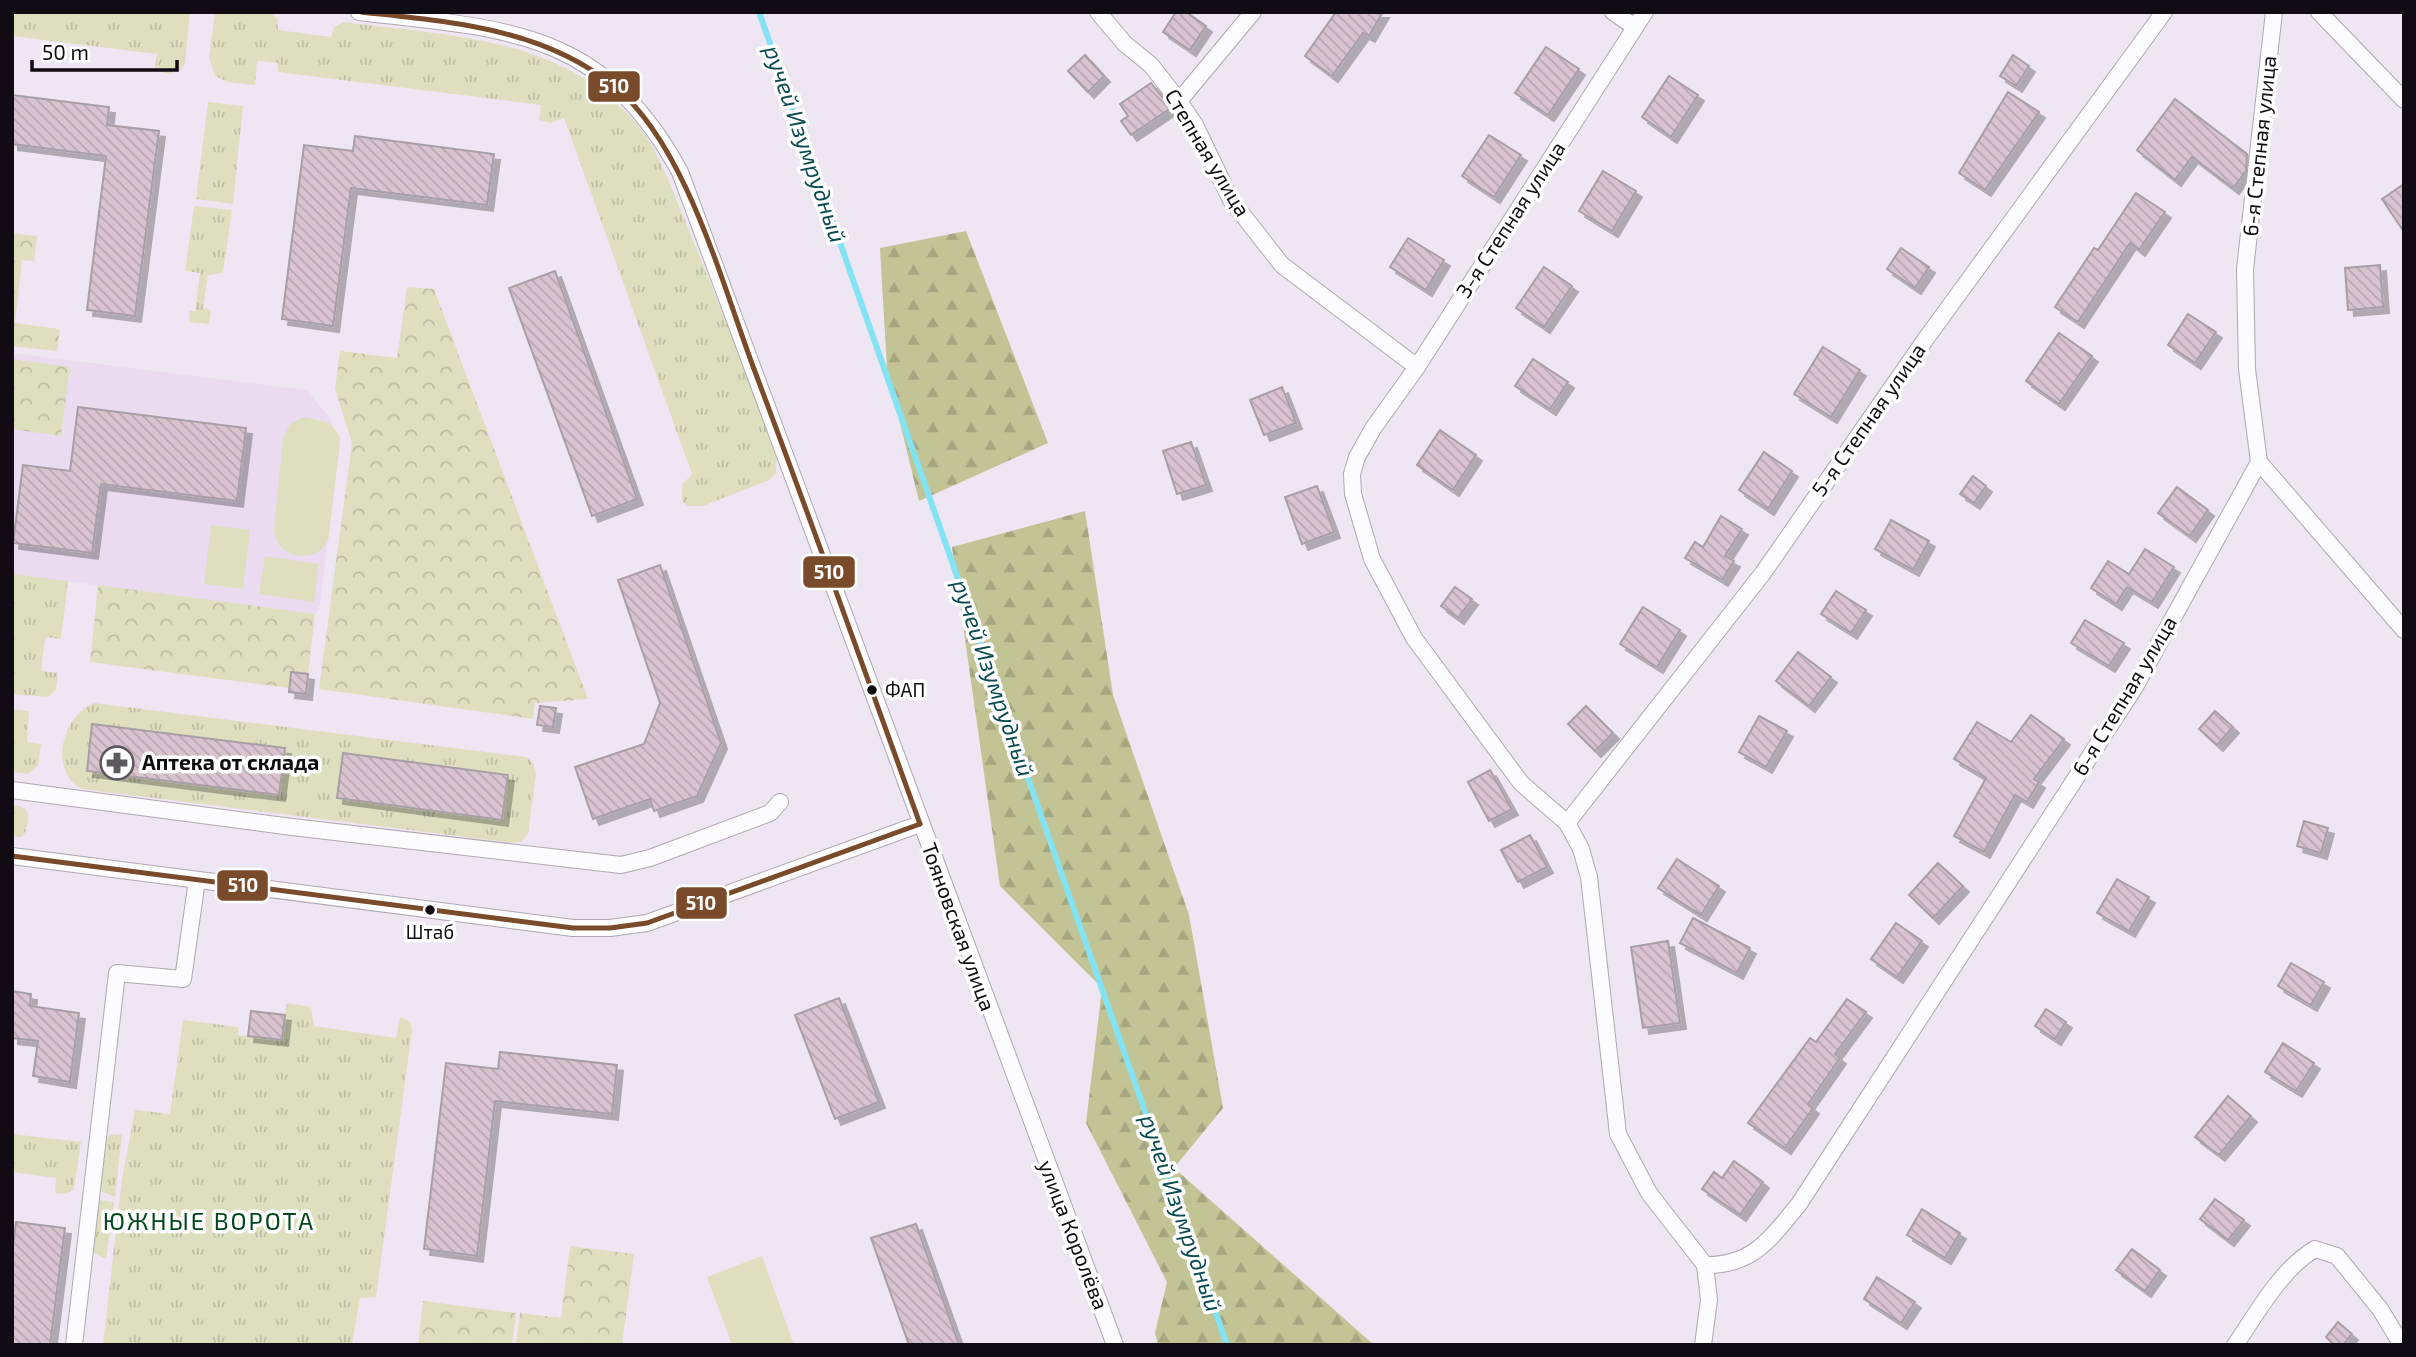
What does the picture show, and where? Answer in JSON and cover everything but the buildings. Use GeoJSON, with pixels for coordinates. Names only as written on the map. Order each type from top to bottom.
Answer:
{"type":"FeatureCollection","features":[{"type":"Feature","properties":{"kind":"street","name":"Тояновская улица"},"geometry":{"type":"LineString","coordinates":[[359,12],[492,27],[566,51],[622,91],[662,138],[680,172],[796,479],[1032,1126]]}},
{"type":"Feature","properties":{"kind":"street","name":"Степная улица"},"geometry":{"type":"LineString","coordinates":[[1098,12],[1125,44],[1151,65],[1179,101],[1195,125],[1231,200],[1282,265],[1417,367]]}},
{"type":"Feature","properties":{"kind":"street"},"geometry":{"type":"LineString","coordinates":[[1179,101],[1253,12]]}},
{"type":"Feature","properties":{"kind":"street"},"geometry":{"type":"LineString","coordinates":[[1613,12],[1635,27]]}},
{"type":"Feature","properties":{"kind":"street","name":"3-я Степная улица"},"geometry":{"type":"LineString","coordinates":[[1567,823],[1521,783],[1414,638],[1372,559],[1353,494],[1352,474],[1357,457],[1374,427],[1417,367],[1645,12]]}},
{"type":"Feature","properties":{"kind":"street","name":"5-я Степная улица"},"geometry":{"type":"LineString","coordinates":[[1567,823],[1763,573],[1925,340],[2164,12]]}},
{"type":"Feature","properties":{"kind":"street","name":"6-я Степная улица"},"geometry":{"type":"LineString","coordinates":[[1705,1265],[1739,1262],[1769,1241],[1799,1205],[2135,687],[2259,462],[2248,369],[2245,269],[2274,12]]}},
{"type":"Feature","properties":{"kind":"street"},"geometry":{"type":"LineString","coordinates":[[2319,12],[2404,100]]}},
{"type":"Feature","properties":{"kind":"street"},"geometry":{"type":"LineString","coordinates":[[2259,462],[2404,630]]}},
{"type":"Feature","properties":{"kind":"street"},"geometry":{"type":"LineString","coordinates":[[12,790],[292,827],[621,865],[650,858],[770,813],[780,802]]}},
{"type":"Feature","properties":{"kind":"street"},"geometry":{"type":"LineString","coordinates":[[1567,823],[1581,849],[1589,877],[1618,1134],[1649,1193],[1705,1265],[1709,1300],[1703,1345]]}},
{"type":"Feature","properties":{"kind":"street"},"geometry":{"type":"LineString","coordinates":[[12,856],[573,928],[610,929],[647,923],[920,824]]}},
{"type":"Feature","properties":{"kind":"street"},"geometry":{"type":"LineString","coordinates":[[74,1345],[117,973],[183,979],[197,880]]}},
{"type":"Feature","properties":{"kind":"street","name":"улица Королёва"},"geometry":{"type":"LineString","coordinates":[[1032,1126],[1115,1345]]}},
{"type":"Feature","properties":{"kind":"street"},"geometry":{"type":"LineString","coordinates":[[2235,1345],[2274,1289],[2300,1258],[2315,1249],[2337,1256],[2380,1309],[2402,1345]]}},
{"type":"Feature","properties":{"kind":"shaded area"},"geometry":{"type":"Polygon","coordinates":[[[12,353],[306,390],[328,415],[340,443],[319,610],[315,614],[12,574],[12,353]]]}},
{"type":"Feature","properties":{"kind":"green space"},"geometry":{"type":"Polygon","coordinates":[[[12,12],[190,12],[185,63],[181,70],[169,74],[155,70],[157,54],[12,36],[12,12]]]}},
{"type":"Feature","properties":{"kind":"green space"},"geometry":{"type":"Polygon","coordinates":[[[270,12],[277,18],[278,30],[331,37],[334,27],[344,22],[469,38],[509,47],[547,60],[583,78],[616,103],[646,136],[668,179],[777,447],[776,473],[769,480],[703,506],[688,506],[682,501],[682,485],[692,474],[564,118],[550,123],[539,120],[541,105],[278,72],[278,63],[257,61],[255,85],[228,82],[215,76],[209,58],[215,13],[270,12]]]}},
{"type":"Feature","properties":{"kind":"green space"},"geometry":{"type":"Polygon","coordinates":[[[208,102],[243,106],[233,204],[196,199],[208,102]]]}},
{"type":"Feature","properties":{"kind":"green space"},"geometry":{"type":"Polygon","coordinates":[[[194,206],[232,210],[223,273],[208,275],[203,308],[211,310],[209,324],[189,322],[190,311],[195,311],[200,273],[185,271],[194,206]]]}},
{"type":"Feature","properties":{"kind":"green space"},"geometry":{"type":"Polygon","coordinates":[[[966,231],[1048,443],[919,501],[887,369],[880,248],[966,231]]]}},
{"type":"Feature","properties":{"kind":"green space"},"geometry":{"type":"Polygon","coordinates":[[[12,233],[37,236],[34,261],[22,260],[15,323],[60,329],[57,351],[12,346],[12,233]]]}},
{"type":"Feature","properties":{"kind":"green space"},"geometry":{"type":"Polygon","coordinates":[[[407,287],[434,289],[588,699],[535,703],[533,719],[319,689],[352,443],[335,389],[340,351],[397,358],[407,287]]]}},
{"type":"Feature","properties":{"kind":"green space"},"geometry":{"type":"Polygon","coordinates":[[[12,359],[70,367],[61,436],[12,429],[12,359]]]}},
{"type":"Feature","properties":{"kind":"green space"},"geometry":{"type":"Polygon","coordinates":[[[304,417],[330,423],[339,435],[340,443],[328,541],[322,549],[305,556],[288,552],[281,547],[274,529],[283,438],[290,424],[304,417]]]}},
{"type":"Feature","properties":{"kind":"green space"},"geometry":{"type":"Polygon","coordinates":[[[1085,511],[1113,695],[1189,915],[1223,1108],[1174,1168],[1374,1345],[1158,1345],[1155,1333],[1167,1282],[1086,1123],[1102,988],[1000,886],[952,547],[1085,511]]]}},
{"type":"Feature","properties":{"kind":"green space"},"geometry":{"type":"Polygon","coordinates":[[[211,525],[250,530],[243,589],[204,584],[211,525]]]}},
{"type":"Feature","properties":{"kind":"green space"},"geometry":{"type":"Polygon","coordinates":[[[265,556],[319,564],[314,602],[259,594],[265,556]]]}},
{"type":"Feature","properties":{"kind":"green space"},"geometry":{"type":"Polygon","coordinates":[[[12,574],[68,581],[61,639],[45,637],[41,671],[58,673],[56,689],[48,697],[12,694],[12,574]]]}},
{"type":"Feature","properties":{"kind":"green space"},"geometry":{"type":"Polygon","coordinates":[[[98,585],[315,614],[308,674],[291,672],[289,688],[90,662],[98,585]]]}},
{"type":"Feature","properties":{"kind":"green space"},"geometry":{"type":"Polygon","coordinates":[[[94,703],[526,757],[533,763],[536,773],[528,834],[522,841],[513,843],[83,789],[72,782],[65,771],[63,745],[73,720],[94,703]]]}},
{"type":"Feature","properties":{"kind":"green space"},"geometry":{"type":"Polygon","coordinates":[[[12,709],[29,711],[27,742],[41,744],[38,765],[28,774],[12,772],[12,709]]]}},
{"type":"Feature","properties":{"kind":"green space"},"geometry":{"type":"Polygon","coordinates":[[[12,804],[26,809],[28,824],[22,837],[12,836],[12,804]]]}},
{"type":"Feature","properties":{"kind":"green space"},"geometry":{"type":"Polygon","coordinates":[[[287,1003],[311,1007],[314,1026],[396,1038],[400,1017],[410,1022],[412,1030],[376,1297],[360,1298],[352,1345],[103,1345],[122,1179],[135,1110],[170,1114],[183,1020],[239,1027],[238,1035],[282,1041],[287,1003]]]}},
{"type":"Feature","properties":{"kind":"green space"},"geometry":{"type":"Polygon","coordinates":[[[12,1134],[81,1142],[74,1189],[66,1194],[55,1193],[56,1178],[12,1172],[12,1134]]]}},
{"type":"Feature","properties":{"kind":"green space"},"geometry":{"type":"Polygon","coordinates":[[[111,1134],[122,1135],[115,1197],[99,1190],[105,1140],[111,1134]]]}},
{"type":"Feature","properties":{"kind":"green space"},"geometry":{"type":"Polygon","coordinates":[[[98,1200],[114,1202],[106,1259],[92,1251],[98,1200]]]}},
{"type":"Feature","properties":{"kind":"green space"},"geometry":{"type":"Polygon","coordinates":[[[570,1246],[634,1254],[622,1345],[516,1345],[520,1313],[561,1318],[570,1246]]]}},
{"type":"Feature","properties":{"kind":"green space"},"geometry":{"type":"Polygon","coordinates":[[[762,1256],[794,1345],[732,1345],[707,1277],[762,1256]]]}},
{"type":"Feature","properties":{"kind":"green space"},"geometry":{"type":"Polygon","coordinates":[[[423,1301],[516,1313],[512,1345],[418,1345],[423,1301]]]}},
{"type":"Feature","properties":{"kind":"waterway","name":"ручей Изумрудный"},"geometry":{"type":"LineString","coordinates":[[759,12],[1227,1345]]}},
{"type":"Feature","properties":{"kind":"transit line","name":"510"},"geometry":{"type":"LineString","coordinates":[[361,12],[462,25],[527,40],[587,67],[615,87],[640,112],[682,179],[715,258],[920,824]]}},
{"type":"Feature","properties":{"kind":"transit line","name":"510"},"geometry":{"type":"LineString","coordinates":[[12,856],[573,928],[610,928],[647,923],[920,824]]}},
{"type":"Feature","properties":{"kind":"place","name":"ФАП"},"geometry":{"type":"Point","coordinates":[872,690]}},
{"type":"Feature","properties":{"kind":"place","name":"Аптека от склада"},"geometry":{"type":"Point","coordinates":[117,763]}},
{"type":"Feature","properties":{"kind":"place","name":"Штаб"},"geometry":{"type":"Point","coordinates":[430,910]}},
{"type":"Feature","properties":{"kind":"district","name":"ЮЖНЫЕ ВОРОТА"},"geometry":{"type":"Point","coordinates":[209,1222]}}]}
